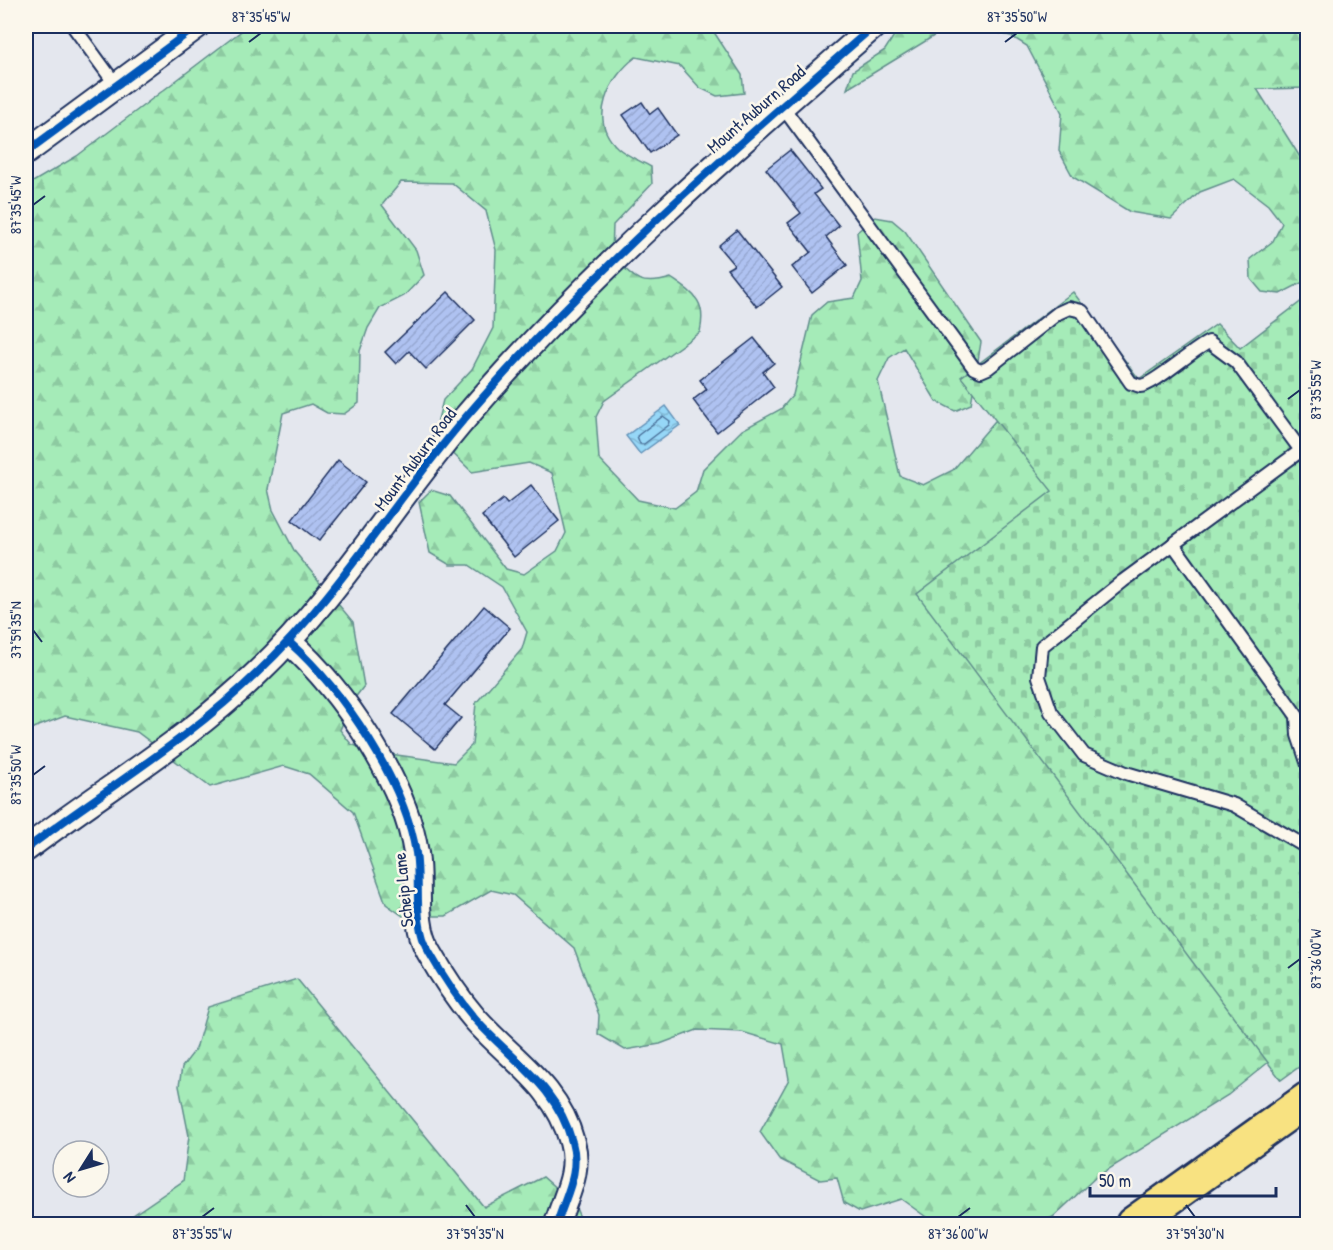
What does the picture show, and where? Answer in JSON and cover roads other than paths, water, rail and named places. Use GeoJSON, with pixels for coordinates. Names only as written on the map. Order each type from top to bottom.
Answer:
{"type":"FeatureCollection","features":[{"type":"Feature","properties":{"kind":"main road"},"geometry":{"type":"LineString","coordinates":[[1133,1224],[1308,1098]]}},
{"type":"Feature","properties":{"kind":"street"},"geometry":{"type":"LineString","coordinates":[[26,152],[197,26]]}},
{"type":"Feature","properties":{"kind":"street","name":"Mount Auburn Road"},"geometry":{"type":"LineString","coordinates":[[26,849],[192,728],[255,676],[289,642],[345,576],[463,420],[518,358],[695,181],[874,26]]}},
{"type":"Feature","properties":{"kind":"street","name":"Scheip Lane"},"geometry":{"type":"LineString","coordinates":[[289,642],[347,708],[386,769],[409,822],[416,854],[420,924],[427,949],[475,1019],[535,1075],[561,1115],[572,1142],[576,1165],[571,1191],[557,1224]]}},
{"type":"Feature","properties":{"kind":"lane"},"geometry":{"type":"LineString","coordinates":[[73,26],[116,85]]}},
{"type":"Feature","properties":{"kind":"lane"},"geometry":{"type":"LineString","coordinates":[[782,106],[974,368],[981,371],[988,368],[1058,313],[1077,308],[1082,311],[1131,383],[1140,386],[1150,383],[1196,348],[1209,342],[1221,348],[1236,362],[1305,452],[1173,544],[1042,646],[1039,677],[1051,712],[1084,755],[1126,773],[1234,805],[1308,848]]}},
{"type":"Feature","properties":{"kind":"lane"},"geometry":{"type":"LineString","coordinates":[[1173,544],[1297,716],[1308,765]]}},
{"type":"Feature","properties":{"kind":"lane"},"geometry":{"type":"LineString","coordinates":[[1297,723],[1308,715]]}},
{"type":"Feature","properties":{"kind":"water"},"geometry":{"type":"Polygon","coordinates":[[[666,406],[680,425],[640,454],[626,436],[666,406]]]}}]}
